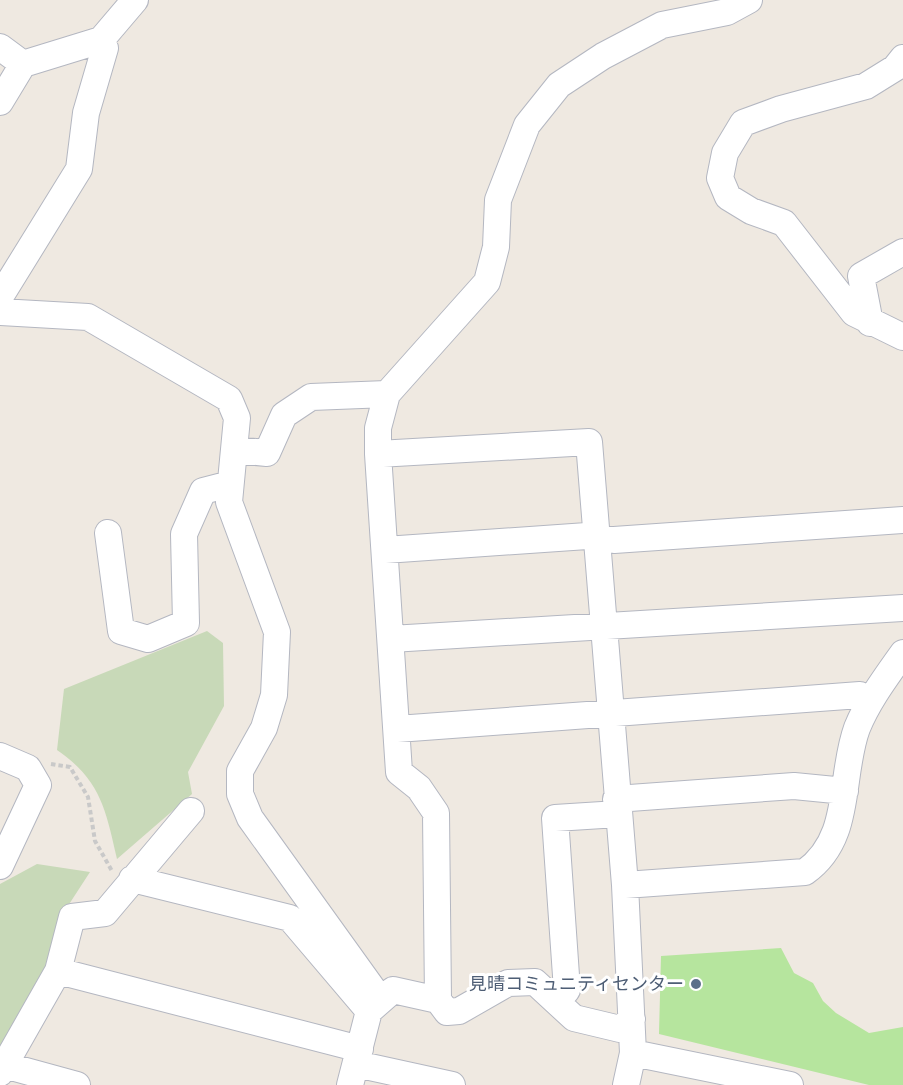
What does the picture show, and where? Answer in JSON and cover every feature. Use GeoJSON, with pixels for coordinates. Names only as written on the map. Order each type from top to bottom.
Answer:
{"type":"FeatureCollection","features":[{"type":"Feature","properties":{"kind":"street"},"geometry":{"type":"LineString","coordinates":[[0,102],[23,64],[101,40],[135,0]]}},
{"type":"Feature","properties":{"kind":"street"},"geometry":{"type":"LineString","coordinates":[[632,1019],[620,1029],[574,1018],[535,982],[508,983],[459,1011],[447,1012],[438,1000],[436,813],[419,788],[399,772],[378,428],[387,394],[487,282],[496,247],[498,200],[527,125],[559,85],[603,56],[662,25],[727,12],[748,0]]}},
{"type":"Feature","properties":{"kind":"street"},"geometry":{"type":"LineString","coordinates":[[0,297],[79,169],[86,113],[105,48],[101,40]]}},
{"type":"Feature","properties":{"kind":"street"},"geometry":{"type":"LineString","coordinates":[[0,47],[23,64]]}},
{"type":"Feature","properties":{"kind":"street"},"geometry":{"type":"LineString","coordinates":[[903,58],[895,68],[866,86],[743,123],[726,153],[720,178],[728,197],[751,211],[784,223],[854,313],[870,323],[903,337]]}},
{"type":"Feature","properties":{"kind":"street"},"geometry":{"type":"LineString","coordinates":[[870,323],[861,276],[903,252]]}},
{"type":"Feature","properties":{"kind":"street"},"geometry":{"type":"LineString","coordinates":[[0,312],[88,317],[229,399],[237,418],[229,501],[276,632],[274,694],[264,728],[240,771],[240,794],[249,818],[374,1005]]}},
{"type":"Feature","properties":{"kind":"street"},"geometry":{"type":"LineString","coordinates":[[234,450],[267,453],[284,415],[311,397],[387,394]]}},
{"type":"Feature","properties":{"kind":"street"},"geometry":{"type":"LineString","coordinates":[[378,454],[589,442],[625,885],[633,1053],[626,1085]]}},
{"type":"Feature","properties":{"kind":"street"},"geometry":{"type":"LineString","coordinates":[[108,533],[121,631],[148,639],[186,623],[184,534],[203,490],[230,484]]}},
{"type":"Feature","properties":{"kind":"street"},"geometry":{"type":"LineString","coordinates":[[385,550],[587,536],[614,540],[903,520]]}},
{"type":"Feature","properties":{"kind":"street"},"geometry":{"type":"LineString","coordinates":[[391,639],[903,609]]}},
{"type":"Feature","properties":{"kind":"street"},"geometry":{"type":"LineString","coordinates":[[625,885],[805,872],[821,861],[838,826],[857,730],[870,700],[903,653]]}},
{"type":"Feature","properties":{"kind":"street"},"geometry":{"type":"LineString","coordinates":[[397,729],[860,694],[870,700]]}},
{"type":"Feature","properties":{"kind":"street"},"geometry":{"type":"LineString","coordinates":[[0,756],[28,768],[38,785],[0,866]]}},
{"type":"Feature","properties":{"kind":"street"},"geometry":{"type":"LineString","coordinates":[[557,1002],[567,990],[555,818],[617,807],[794,786],[845,791]]}},
{"type":"Feature","properties":{"kind":"street"},"geometry":{"type":"LineString","coordinates":[[77,1085],[2,1069],[58,971],[72,917],[105,913],[191,811]]}},
{"type":"Feature","properties":{"kind":"street"},"geometry":{"type":"LineString","coordinates":[[132,879],[290,918],[374,1005]]}},
{"type":"Feature","properties":{"kind":"street"},"geometry":{"type":"LineString","coordinates":[[58,971],[358,1071],[452,1085]]}},
{"type":"Feature","properties":{"kind":"street"},"geometry":{"type":"LineString","coordinates":[[358,1071],[374,1005],[393,990],[438,1000]]}},
{"type":"Feature","properties":{"kind":"street"},"geometry":{"type":"LineString","coordinates":[[633,1053],[790,1085]]}},
{"type":"Feature","properties":{"kind":"path"},"geometry":{"type":"LineString","coordinates":[[28,768],[52,764],[70,767],[88,797],[95,841],[112,870],[105,913]]}},
{"type":"Feature","properties":{"kind":"green space"},"geometry":{"type":"Polygon","coordinates":[[[207,631],[223,643],[224,706],[188,772],[192,794],[117,859],[105,811],[92,785],[72,761],[57,750],[64,689],[207,631]]]}},
{"type":"Feature","properties":{"kind":"green space"},"geometry":{"type":"Polygon","coordinates":[[[37,864],[90,872],[64,912],[47,971],[0,1058],[0,884],[37,864]]]}},
{"type":"Feature","properties":{"kind":"green space"},"geometry":{"type":"Polygon","coordinates":[[[781,948],[794,973],[813,983],[823,1001],[836,1013],[869,1033],[903,1027],[903,1085],[869,1085],[659,1034],[661,956],[781,948]]]}},
{"type":"Feature","properties":{"kind":"place","name":"見晴コミュニティセンター"},"geometry":{"type":"Point","coordinates":[696,984]}}]}
